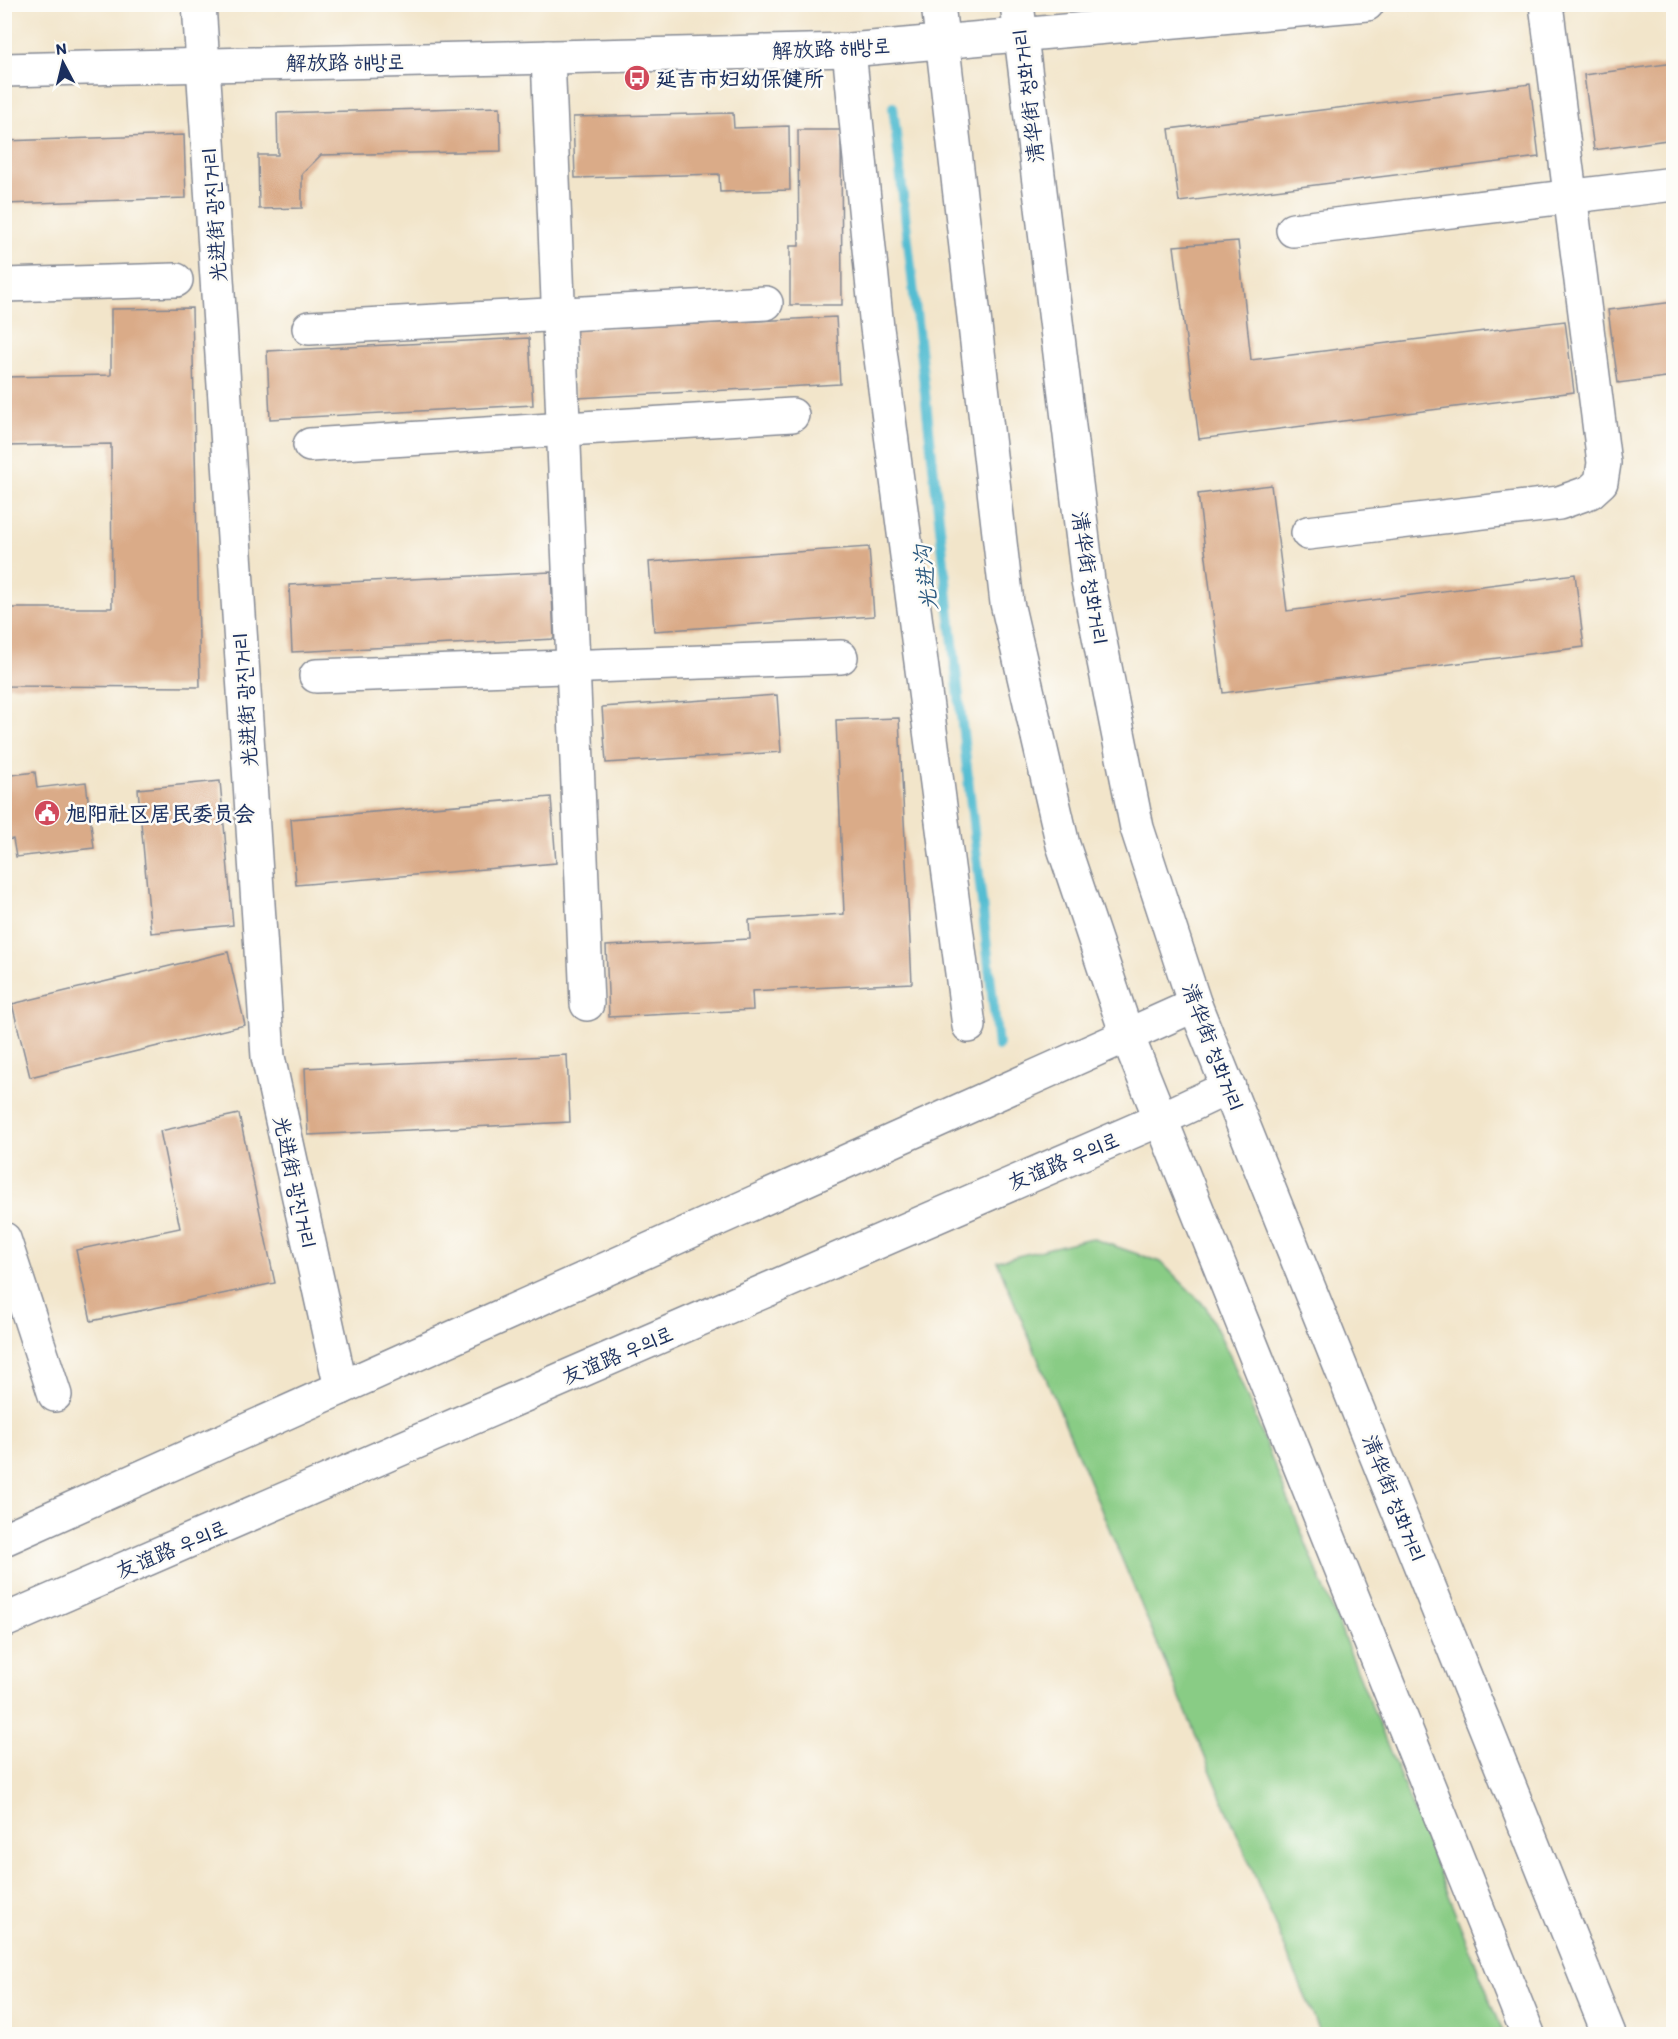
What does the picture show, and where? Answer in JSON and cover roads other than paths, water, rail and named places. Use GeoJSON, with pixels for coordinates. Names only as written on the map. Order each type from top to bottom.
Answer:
{"type":"FeatureCollection","features":[{"type":"Feature","properties":{"kind":"main road","name":"光进街 광진거리"},"geometry":{"type":"LineString","coordinates":[[199,4],[268,1057],[341,1388]]}},
{"type":"Feature","properties":{"kind":"main road"},"geometry":{"type":"LineString","coordinates":[[938,4],[1006,603],[1063,845],[1127,1035],[1528,2034]]}},
{"type":"Feature","properties":{"kind":"main road","name":"解放路 해방로"},"geometry":{"type":"LineString","coordinates":[[4,70],[849,50],[942,41],[1019,20],[1367,4]]}},
{"type":"Feature","properties":{"kind":"main road"},"geometry":{"type":"LineString","coordinates":[[1308,533],[1559,503],[1590,492],[1601,482],[1604,464],[1546,4]]}},
{"type":"Feature","properties":{"kind":"main road","name":"清华街 청화거리"},"geometry":{"type":"LineString","coordinates":[[1019,20],[1088,581],[1137,828],[1195,1005],[1610,2034]]}},
{"type":"Feature","properties":{"kind":"main road"},"geometry":{"type":"LineString","coordinates":[[849,50],[877,328],[969,1026]]}},
{"type":"Feature","properties":{"kind":"main road"},"geometry":{"type":"LineString","coordinates":[[548,57],[587,1004]]}},
{"type":"Feature","properties":{"kind":"main road"},"geometry":{"type":"LineString","coordinates":[[1293,230],[1674,184]]}},
{"type":"Feature","properties":{"kind":"main road"},"geometry":{"type":"LineString","coordinates":[[4,285],[176,280]]}},
{"type":"Feature","properties":{"kind":"main road"},"geometry":{"type":"LineString","coordinates":[[309,328],[766,303]]}},
{"type":"Feature","properties":{"kind":"main road"},"geometry":{"type":"LineString","coordinates":[[310,445],[792,415]]}},
{"type":"Feature","properties":{"kind":"main road"},"geometry":{"type":"LineString","coordinates":[[316,676],[841,657]]}},
{"type":"Feature","properties":{"kind":"main road"},"geometry":{"type":"LineString","coordinates":[[4,1539],[1195,1005]]}},
{"type":"Feature","properties":{"kind":"main road","name":"友谊路 우의로"},"geometry":{"type":"LineString","coordinates":[[4,1621],[1161,1119],[1229,1087]]}},
{"type":"Feature","properties":{"kind":"main road"},"geometry":{"type":"LineString","coordinates":[[4,1239],[55,1395]]}},
{"type":"Feature","properties":{"kind":"waterway","name":"光进沟"},"geometry":{"type":"LineString","coordinates":[[893,107],[998,1046]]}},
{"type":"Feature","properties":{"kind":"place","name":"延吉市妇幼保健所"},"geometry":{"type":"Point","coordinates":[637,78]}},
{"type":"Feature","properties":{"kind":"place","name":"旭阳社区居民委员会"},"geometry":{"type":"Point","coordinates":[47,813]}}]}
